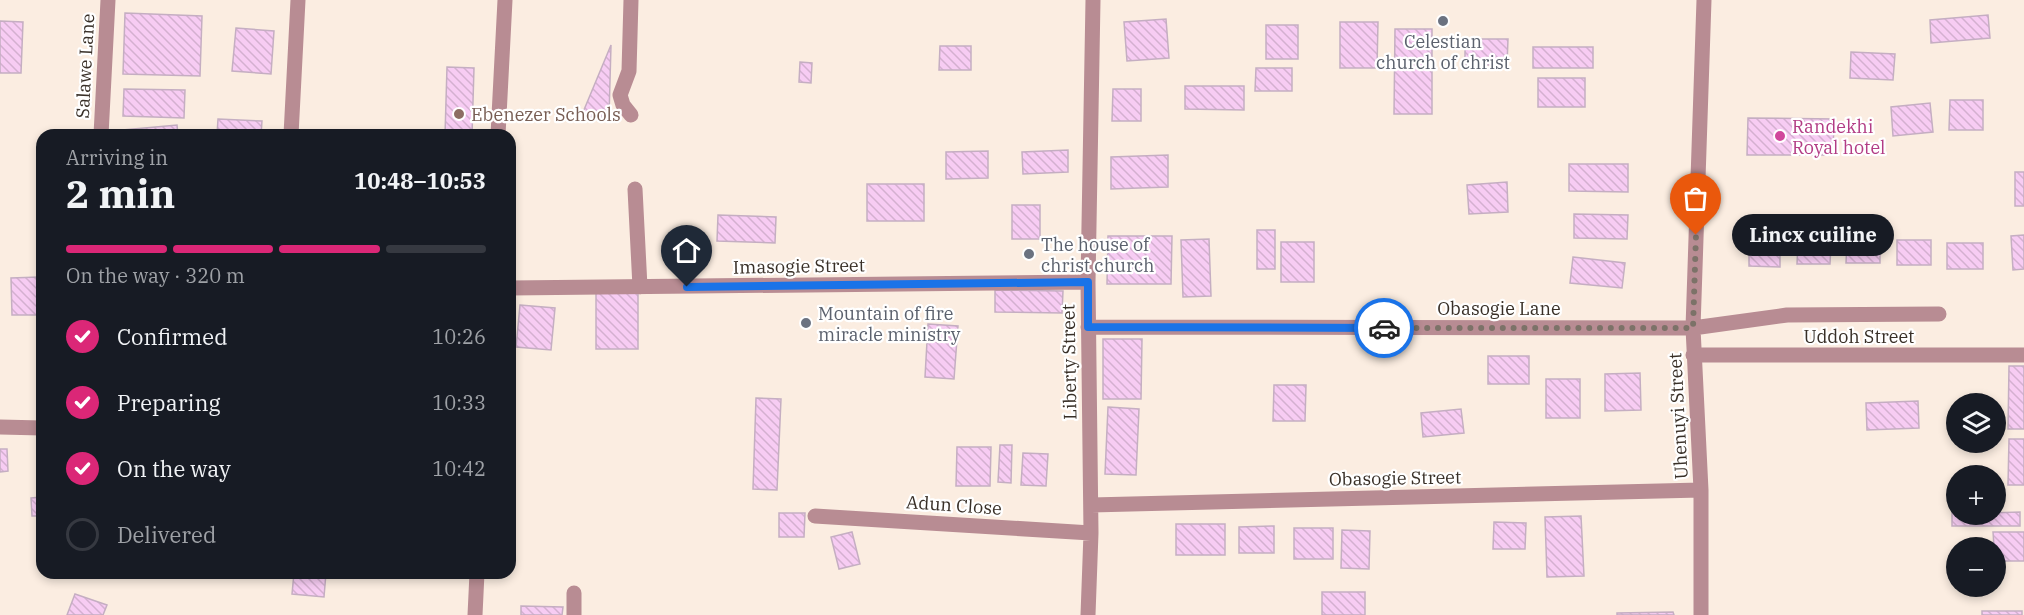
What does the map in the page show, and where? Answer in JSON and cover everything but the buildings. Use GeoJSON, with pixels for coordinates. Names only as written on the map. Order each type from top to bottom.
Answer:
{"type":"FeatureCollection","features":[{"type":"Feature","properties":{"kind":"street","name":"Salawe Lane"},"geometry":{"type":"LineString","coordinates":[[101,129],[108,0]]}},
{"type":"Feature","properties":{"kind":"street"},"geometry":{"type":"LineString","coordinates":[[291,129],[298,0]]}},
{"type":"Feature","properties":{"kind":"street"},"geometry":{"type":"LineString","coordinates":[[498,129],[505,0]]}},
{"type":"Feature","properties":{"kind":"street"},"geometry":{"type":"LineString","coordinates":[[631,0],[629,71],[620,95],[623,105],[631,114]]}},
{"type":"Feature","properties":{"kind":"street","name":"Liberty Street"},"geometry":{"type":"LineString","coordinates":[[1088,615],[1091,505],[1088,282],[1093,0]]}},
{"type":"Feature","properties":{"kind":"street","name":"Uhenuyi Street"},"geometry":{"type":"LineString","coordinates":[[1701,615],[1701,490],[1693,328],[1704,0]]}},
{"type":"Feature","properties":{"kind":"street"},"geometry":{"type":"LineString","coordinates":[[635,189],[640,287]]}},
{"type":"Feature","properties":{"kind":"street","name":"Imasogie Street"},"geometry":{"type":"LineString","coordinates":[[516,288],[1088,282]]}},
{"type":"Feature","properties":{"kind":"street","name":"Obasogie Lane"},"geometry":{"type":"LineString","coordinates":[[1088,327],[1693,328],[1787,315],[1939,314]]}},
{"type":"Feature","properties":{"kind":"street","name":"Uddoh Street"},"geometry":{"type":"LineString","coordinates":[[1693,355],[2024,355]]}},
{"type":"Feature","properties":{"kind":"street"},"geometry":{"type":"LineString","coordinates":[[0,427],[36,428]]}},
{"type":"Feature","properties":{"kind":"street","name":"Obasogie Street"},"geometry":{"type":"LineString","coordinates":[[1091,505],[1701,490]]}},
{"type":"Feature","properties":{"kind":"street","name":"Adun Close"},"geometry":{"type":"LineString","coordinates":[[815,516],[1091,533]]}},
{"type":"Feature","properties":{"kind":"street"},"geometry":{"type":"LineString","coordinates":[[475,615],[477,579]]}},
{"type":"Feature","properties":{"kind":"street"},"geometry":{"type":"LineString","coordinates":[[574,593],[574,615]]}},
{"type":"Feature","properties":{"kind":"way so far"},"geometry":{"type":"LineString","coordinates":[[1384,328],[1693,328],[1696,235]]}},
{"type":"Feature","properties":{"kind":"place","name":"Celestian church of christ"},"geometry":{"type":"Point","coordinates":[1443,21]}},
{"type":"Feature","properties":{"kind":"place","name":"Ebenezer Schools"},"geometry":{"type":"Point","coordinates":[459,114]}},
{"type":"Feature","properties":{"kind":"place","name":"Randekhi Royal hotel"},"geometry":{"type":"Point","coordinates":[1780,136]}},
{"type":"Feature","properties":{"kind":"place","name":"Lincx cuiline"},"geometry":{"type":"Point","coordinates":[1696,235]}},
{"type":"Feature","properties":{"kind":"place","name":"The house of christ church"},"geometry":{"type":"Point","coordinates":[1029,254]}},
{"type":"Feature","properties":{"kind":"place","name":"Mountain of fire miracle ministry"},"geometry":{"type":"Point","coordinates":[806,323]}},
{"type":"Feature","properties":{"kind":"route"},"geometry":{"type":"LineString","coordinates":[[687,287],[1088,282],[1088,327],[1384,328]]}}]}
